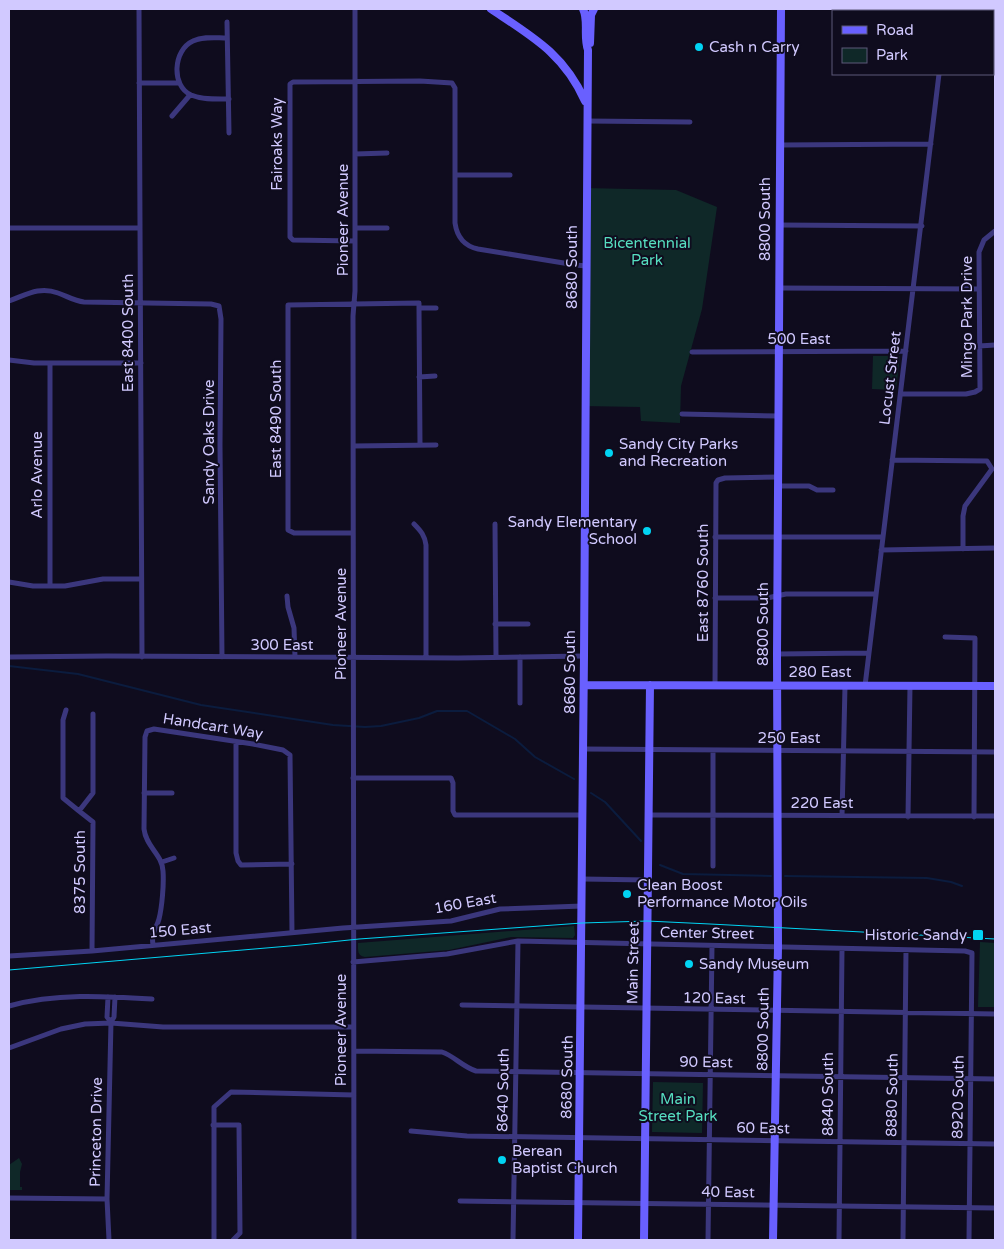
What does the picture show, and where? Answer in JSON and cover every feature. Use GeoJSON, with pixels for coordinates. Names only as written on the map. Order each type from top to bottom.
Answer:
{"type":"FeatureCollection","features":[{"type":"Feature","properties":{"kind":"street","name":"East 8400 South"},"geometry":{"type":"LineString","coordinates":[[139,9],[142,657]]}},
{"type":"Feature","properties":{"kind":"street","name":"Pioneer Avenue"},"geometry":{"type":"LineString","coordinates":[[354,1240],[353,316],[355,241],[355,9]]}},
{"type":"Feature","properties":{"kind":"street"},"geometry":{"type":"LineString","coordinates":[[491,9],[523,30],[556,56],[572,74],[586,103]]}},
{"type":"Feature","properties":{"kind":"street"},"geometry":{"type":"LineString","coordinates":[[583,9],[586,16],[585,42],[588,50]]}},
{"type":"Feature","properties":{"kind":"street"},"geometry":{"type":"LineString","coordinates":[[588,50],[594,9]]}},
{"type":"Feature","properties":{"kind":"street","name":"8800 South"},"geometry":{"type":"LineString","coordinates":[[773,1240],[778,947],[776,654],[780,9]]}},
{"type":"Feature","properties":{"kind":"street"},"geometry":{"type":"LineString","coordinates":[[228,22],[230,133]]}},
{"type":"Feature","properties":{"kind":"street"},"geometry":{"type":"LineString","coordinates":[[227,38],[195,40],[183,48],[178,59],[178,83],[190,95],[201,98],[229,99]]}},
{"type":"Feature","properties":{"kind":"street","name":"8680 South"},"geometry":{"type":"LineString","coordinates":[[578,1240],[581,1073],[586,103],[588,50]]}},
{"type":"Feature","properties":{"kind":"street","name":"Locust Street"},"geometry":{"type":"LineString","coordinates":[[865,686],[939,75]]}},
{"type":"Feature","properties":{"kind":"street"},"geometry":{"type":"LineString","coordinates":[[355,81],[452,83],[455,88],[455,223],[458,234],[464,243],[473,248],[576,266],[586,266]]}},
{"type":"Feature","properties":{"kind":"street","name":"Fairoaks Way"},"geometry":{"type":"LineString","coordinates":[[355,81],[293,82],[290,84],[291,239],[355,241]]}},
{"type":"Feature","properties":{"kind":"street"},"geometry":{"type":"LineString","coordinates":[[139,83],[178,83]]}},
{"type":"Feature","properties":{"kind":"street"},"geometry":{"type":"LineString","coordinates":[[172,116],[190,95]]}},
{"type":"Feature","properties":{"kind":"street"},"geometry":{"type":"LineString","coordinates":[[587,121],[690,122]]}},
{"type":"Feature","properties":{"kind":"street"},"geometry":{"type":"LineString","coordinates":[[780,145],[931,144]]}},
{"type":"Feature","properties":{"kind":"street"},"geometry":{"type":"LineString","coordinates":[[355,154],[387,154]]}},
{"type":"Feature","properties":{"kind":"street"},"geometry":{"type":"LineString","coordinates":[[455,176],[510,175]]}},
{"type":"Feature","properties":{"kind":"street"},"geometry":{"type":"LineString","coordinates":[[779,225],[922,226]]}},
{"type":"Feature","properties":{"kind":"street"},"geometry":{"type":"LineString","coordinates":[[9,228],[139,228]]}},
{"type":"Feature","properties":{"kind":"street"},"geometry":{"type":"LineString","coordinates":[[355,228],[387,228]]}},
{"type":"Feature","properties":{"kind":"street","name":"Mingo Park Drive"},"geometry":{"type":"LineString","coordinates":[[901,394],[962,394],[975,392],[980,389],[979,252],[984,240],[995,231]]}},
{"type":"Feature","properties":{"kind":"street"},"geometry":{"type":"LineString","coordinates":[[779,288],[979,289]]}},
{"type":"Feature","properties":{"kind":"street"},"geometry":{"type":"LineString","coordinates":[[9,301],[27,293],[42,290],[58,293],[84,302],[140,303]]}},
{"type":"Feature","properties":{"kind":"street","name":"Sandy Oaks Drive"},"geometry":{"type":"LineString","coordinates":[[140,303],[210,304],[219,306],[220,310],[222,657]]}},
{"type":"Feature","properties":{"kind":"street"},"geometry":{"type":"LineString","coordinates":[[354,303],[419,303],[420,445]]}},
{"type":"Feature","properties":{"kind":"street","name":"East 8490 South"},"geometry":{"type":"LineString","coordinates":[[353,533],[290,532],[288,530],[288,304],[354,303]]}},
{"type":"Feature","properties":{"kind":"street"},"geometry":{"type":"LineString","coordinates":[[419,308],[436,308]]}},
{"type":"Feature","properties":{"kind":"street"},"geometry":{"type":"LineString","coordinates":[[979,346],[995,346]]}},
{"type":"Feature","properties":{"kind":"street","name":"500 East"},"geometry":{"type":"LineString","coordinates":[[692,352],[906,351]]}},
{"type":"Feature","properties":{"kind":"street"},"geometry":{"type":"LineString","coordinates":[[9,360],[50,363],[140,363]]}},
{"type":"Feature","properties":{"kind":"street","name":"Arlo Avenue"},"geometry":{"type":"LineString","coordinates":[[50,363],[50,586]]}},
{"type":"Feature","properties":{"kind":"street"},"geometry":{"type":"LineString","coordinates":[[419,376],[436,376]]}},
{"type":"Feature","properties":{"kind":"street"},"geometry":{"type":"LineString","coordinates":[[682,414],[778,416]]}},
{"type":"Feature","properties":{"kind":"street"},"geometry":{"type":"LineString","coordinates":[[353,446],[436,445]]}},
{"type":"Feature","properties":{"kind":"street"},"geometry":{"type":"LineString","coordinates":[[892,460],[987,461],[992,469],[965,506],[963,516],[963,549]]}},
{"type":"Feature","properties":{"kind":"street","name":"East 8760 South"},"geometry":{"type":"LineString","coordinates":[[715,686],[715,537],[716,487],[718,480],[725,478],[778,482]]}},
{"type":"Feature","properties":{"kind":"street"},"geometry":{"type":"LineString","coordinates":[[778,482],[809,486],[817,490],[833,490]]}},
{"type":"Feature","properties":{"kind":"street"},"geometry":{"type":"LineString","coordinates":[[414,524],[425,538],[426,545],[426,657]]}},
{"type":"Feature","properties":{"kind":"street"},"geometry":{"type":"LineString","coordinates":[[495,524],[496,657]]}},
{"type":"Feature","properties":{"kind":"street"},"geometry":{"type":"LineString","coordinates":[[715,537],[883,537]]}},
{"type":"Feature","properties":{"kind":"street"},"geometry":{"type":"LineString","coordinates":[[881,550],[995,548]]}},
{"type":"Feature","properties":{"kind":"street"},"geometry":{"type":"LineString","coordinates":[[9,582],[23,586],[50,586],[73,585],[103,579],[141,579]]}},
{"type":"Feature","properties":{"kind":"street"},"geometry":{"type":"LineString","coordinates":[[715,598],[876,594]]}},
{"type":"Feature","properties":{"kind":"street"},"geometry":{"type":"LineString","coordinates":[[286,596],[294,628],[295,657]]}},
{"type":"Feature","properties":{"kind":"street"},"geometry":{"type":"LineString","coordinates":[[495,624],[528,624]]}},
{"type":"Feature","properties":{"kind":"street"},"geometry":{"type":"LineString","coordinates":[[944,637],[975,638],[974,816]]}},
{"type":"Feature","properties":{"kind":"street"},"geometry":{"type":"LineString","coordinates":[[776,654],[869,653]]}},
{"type":"Feature","properties":{"kind":"street","name":"300 East"},"geometry":{"type":"LineString","coordinates":[[9,657],[354,658],[584,656]]}},
{"type":"Feature","properties":{"kind":"street"},"geometry":{"type":"LineString","coordinates":[[520,657],[520,704]]}},
{"type":"Feature","properties":{"kind":"street","name":"280 East"},"geometry":{"type":"LineString","coordinates":[[584,685],[995,686]]}},
{"type":"Feature","properties":{"kind":"street","name":"Main Street"},"geometry":{"type":"LineString","coordinates":[[644,1240],[650,685]]}},
{"type":"Feature","properties":{"kind":"street"},"geometry":{"type":"LineString","coordinates":[[842,816],[844,686]]}},
{"type":"Feature","properties":{"kind":"street"},"geometry":{"type":"LineString","coordinates":[[908,816],[910,686]]}},
{"type":"Feature","properties":{"kind":"street"},"geometry":{"type":"LineString","coordinates":[[66,710],[63,720],[63,798],[79,811]]}},
{"type":"Feature","properties":{"kind":"street","name":"8375 South"},"geometry":{"type":"LineString","coordinates":[[92,951],[93,822],[79,811],[93,793],[93,714]]}},
{"type":"Feature","properties":{"kind":"street","name":"Handcart Way"},"geometry":{"type":"LineString","coordinates":[[162,862],[150,847],[145,835],[145,737],[147,730],[157,729],[276,749],[290,754],[292,864]]}},
{"type":"Feature","properties":{"kind":"street"},"geometry":{"type":"LineString","coordinates":[[236,743],[236,853],[238,862],[242,865],[292,864],[292,933]]}},
{"type":"Feature","properties":{"kind":"street","name":"250 East"},"geometry":{"type":"LineString","coordinates":[[583,749],[995,752]]}},
{"type":"Feature","properties":{"kind":"street"},"geometry":{"type":"LineString","coordinates":[[712,866],[713,750]]}},
{"type":"Feature","properties":{"kind":"street"},"geometry":{"type":"LineString","coordinates":[[353,778],[451,778],[453,783],[453,811],[455,815],[582,815]]}},
{"type":"Feature","properties":{"kind":"street"},"geometry":{"type":"LineString","coordinates":[[144,793],[172,793]]}},
{"type":"Feature","properties":{"kind":"street","name":"220 East"},"geometry":{"type":"LineString","coordinates":[[648,815],[995,816]]}},
{"type":"Feature","properties":{"kind":"street"},"geometry":{"type":"LineString","coordinates":[[152,945],[152,934],[159,917],[163,875],[162,862],[174,858]]}},
{"type":"Feature","properties":{"kind":"street"},"geometry":{"type":"LineString","coordinates":[[582,879],[648,880]]}},
{"type":"Feature","properties":{"kind":"street","name":"160 East"},"geometry":{"type":"LineString","coordinates":[[353,928],[450,921],[500,909],[582,906]]}},
{"type":"Feature","properties":{"kind":"street","name":"150 East"},"geometry":{"type":"LineString","coordinates":[[9,956],[92,951],[353,928]]}},
{"type":"Feature","properties":{"kind":"street","name":"Center Street"},"geometry":{"type":"LineString","coordinates":[[353,962],[447,954],[518,941],[842,948],[972,953]]}},
{"type":"Feature","properties":{"kind":"street","name":"8640 South"},"geometry":{"type":"LineString","coordinates":[[513,1240],[518,941]]}},
{"type":"Feature","properties":{"kind":"street"},"geometry":{"type":"LineString","coordinates":[[708,1240],[712,946]]}},
{"type":"Feature","properties":{"kind":"street","name":"8840 South"},"geometry":{"type":"LineString","coordinates":[[839,1240],[842,948]]}},
{"type":"Feature","properties":{"kind":"street","name":"8880 South"},"geometry":{"type":"LineString","coordinates":[[903,1240],[906,950]]}},
{"type":"Feature","properties":{"kind":"street","name":"8920 South"},"geometry":{"type":"LineString","coordinates":[[969,1240],[972,953]]}},
{"type":"Feature","properties":{"kind":"street"},"geometry":{"type":"LineString","coordinates":[[108,997],[107,1017],[111,1023]]}},
{"type":"Feature","properties":{"kind":"street"},"geometry":{"type":"LineString","coordinates":[[9,1006],[51,998],[108,997],[152,999]]}},
{"type":"Feature","properties":{"kind":"street"},"geometry":{"type":"LineString","coordinates":[[111,1023],[114,1017],[115,998]]}},
{"type":"Feature","properties":{"kind":"street","name":"120 East"},"geometry":{"type":"LineString","coordinates":[[462,1005],[995,1014]]}},
{"type":"Feature","properties":{"kind":"street"},"geometry":{"type":"LineString","coordinates":[[9,1048],[73,1026],[111,1023],[163,1027],[353,1028]]}},
{"type":"Feature","properties":{"kind":"street","name":"Princeton Drive"},"geometry":{"type":"LineString","coordinates":[[109,1240],[107,1199],[111,1023]]}},
{"type":"Feature","properties":{"kind":"street","name":"90 East"},"geometry":{"type":"LineString","coordinates":[[354,1051],[442,1052],[476,1072],[995,1079]]}},
{"type":"Feature","properties":{"kind":"street"},"geometry":{"type":"LineString","coordinates":[[214,1240],[214,1107],[230,1092],[354,1094]]}},
{"type":"Feature","properties":{"kind":"street"},"geometry":{"type":"LineString","coordinates":[[213,1125],[240,1125],[240,1233],[233,1240]]}},
{"type":"Feature","properties":{"kind":"street","name":"60 East"},"geometry":{"type":"LineString","coordinates":[[411,1131],[467,1136],[995,1144]]}},
{"type":"Feature","properties":{"kind":"street"},"geometry":{"type":"LineString","coordinates":[[9,1198],[107,1199]]}},
{"type":"Feature","properties":{"kind":"street","name":"40 East"},"geometry":{"type":"LineString","coordinates":[[460,1201],[995,1208]]}},
{"type":"Feature","properties":{"kind":"green space","name":"Bicentennial Park"},"geometry":{"type":"Polygon","coordinates":[[[584,188],[676,190],[717,207],[702,309],[681,386],[680,423],[641,421],[640,407],[583,406],[584,188]]]}},
{"type":"Feature","properties":{"kind":"green space"},"geometry":{"type":"Polygon","coordinates":[[[873,356],[900,356],[896,390],[872,389],[873,356]]]}},
{"type":"Feature","properties":{"kind":"green space"},"geometry":{"type":"Polygon","coordinates":[[[574,926],[575,935],[573,938],[511,937],[449,950],[365,957],[359,954],[358,950],[358,943],[574,926]]]}},
{"type":"Feature","properties":{"kind":"green space"},"geometry":{"type":"Polygon","coordinates":[[[980,942],[995,943],[995,1007],[978,1007],[980,942]]]}},
{"type":"Feature","properties":{"kind":"green space","name":"Main Street Park"},"geometry":{"type":"Polygon","coordinates":[[[653,1082],[703,1083],[702,1133],[652,1132],[653,1082]]]}},
{"type":"Feature","properties":{"kind":"green space"},"geometry":{"type":"Polygon","coordinates":[[[19,1158],[22,1164],[20,1187],[22,1187],[22,1190],[9,1190],[9,1165],[19,1158]]]}},
{"type":"Feature","properties":{"kind":"waterway"},"geometry":{"type":"LineString","coordinates":[[9,666],[78,674],[201,705],[333,725],[381,726],[419,718],[437,711],[467,711],[515,739],[535,757],[574,779]]}},
{"type":"Feature","properties":{"kind":"waterway"},"geometry":{"type":"LineString","coordinates":[[591,793],[605,802],[641,841]]}},
{"type":"Feature","properties":{"kind":"waterway"},"geometry":{"type":"LineString","coordinates":[[660,865],[683,874],[771,876]]}},
{"type":"Feature","properties":{"kind":"waterway"},"geometry":{"type":"LineString","coordinates":[[785,876],[927,878],[962,886]]}},
{"type":"Feature","properties":{"kind":"tram line"},"geometry":{"type":"LineString","coordinates":[[9,970],[359,939],[582,923],[647,921],[995,939]]}},
{"type":"Feature","properties":{"kind":"place","name":"Cash n Carry"},"geometry":{"type":"Point","coordinates":[699,47]}},
{"type":"Feature","properties":{"kind":"place","name":"Sandy City Parks and Recreation"},"geometry":{"type":"Point","coordinates":[609,453]}},
{"type":"Feature","properties":{"kind":"place","name":"Sandy Elementary School"},"geometry":{"type":"Point","coordinates":[647,531]}},
{"type":"Feature","properties":{"kind":"place","name":"Clean Boost Performance Motor Oils"},"geometry":{"type":"Point","coordinates":[627,894]}},
{"type":"Feature","properties":{"kind":"place","name":"Historic Sandy"},"geometry":{"type":"Point","coordinates":[978,935]}},
{"type":"Feature","properties":{"kind":"place","name":"Sandy Museum"},"geometry":{"type":"Point","coordinates":[689,964]}},
{"type":"Feature","properties":{"kind":"place","name":"Berean Baptist Church"},"geometry":{"type":"Point","coordinates":[502,1160]}}]}
